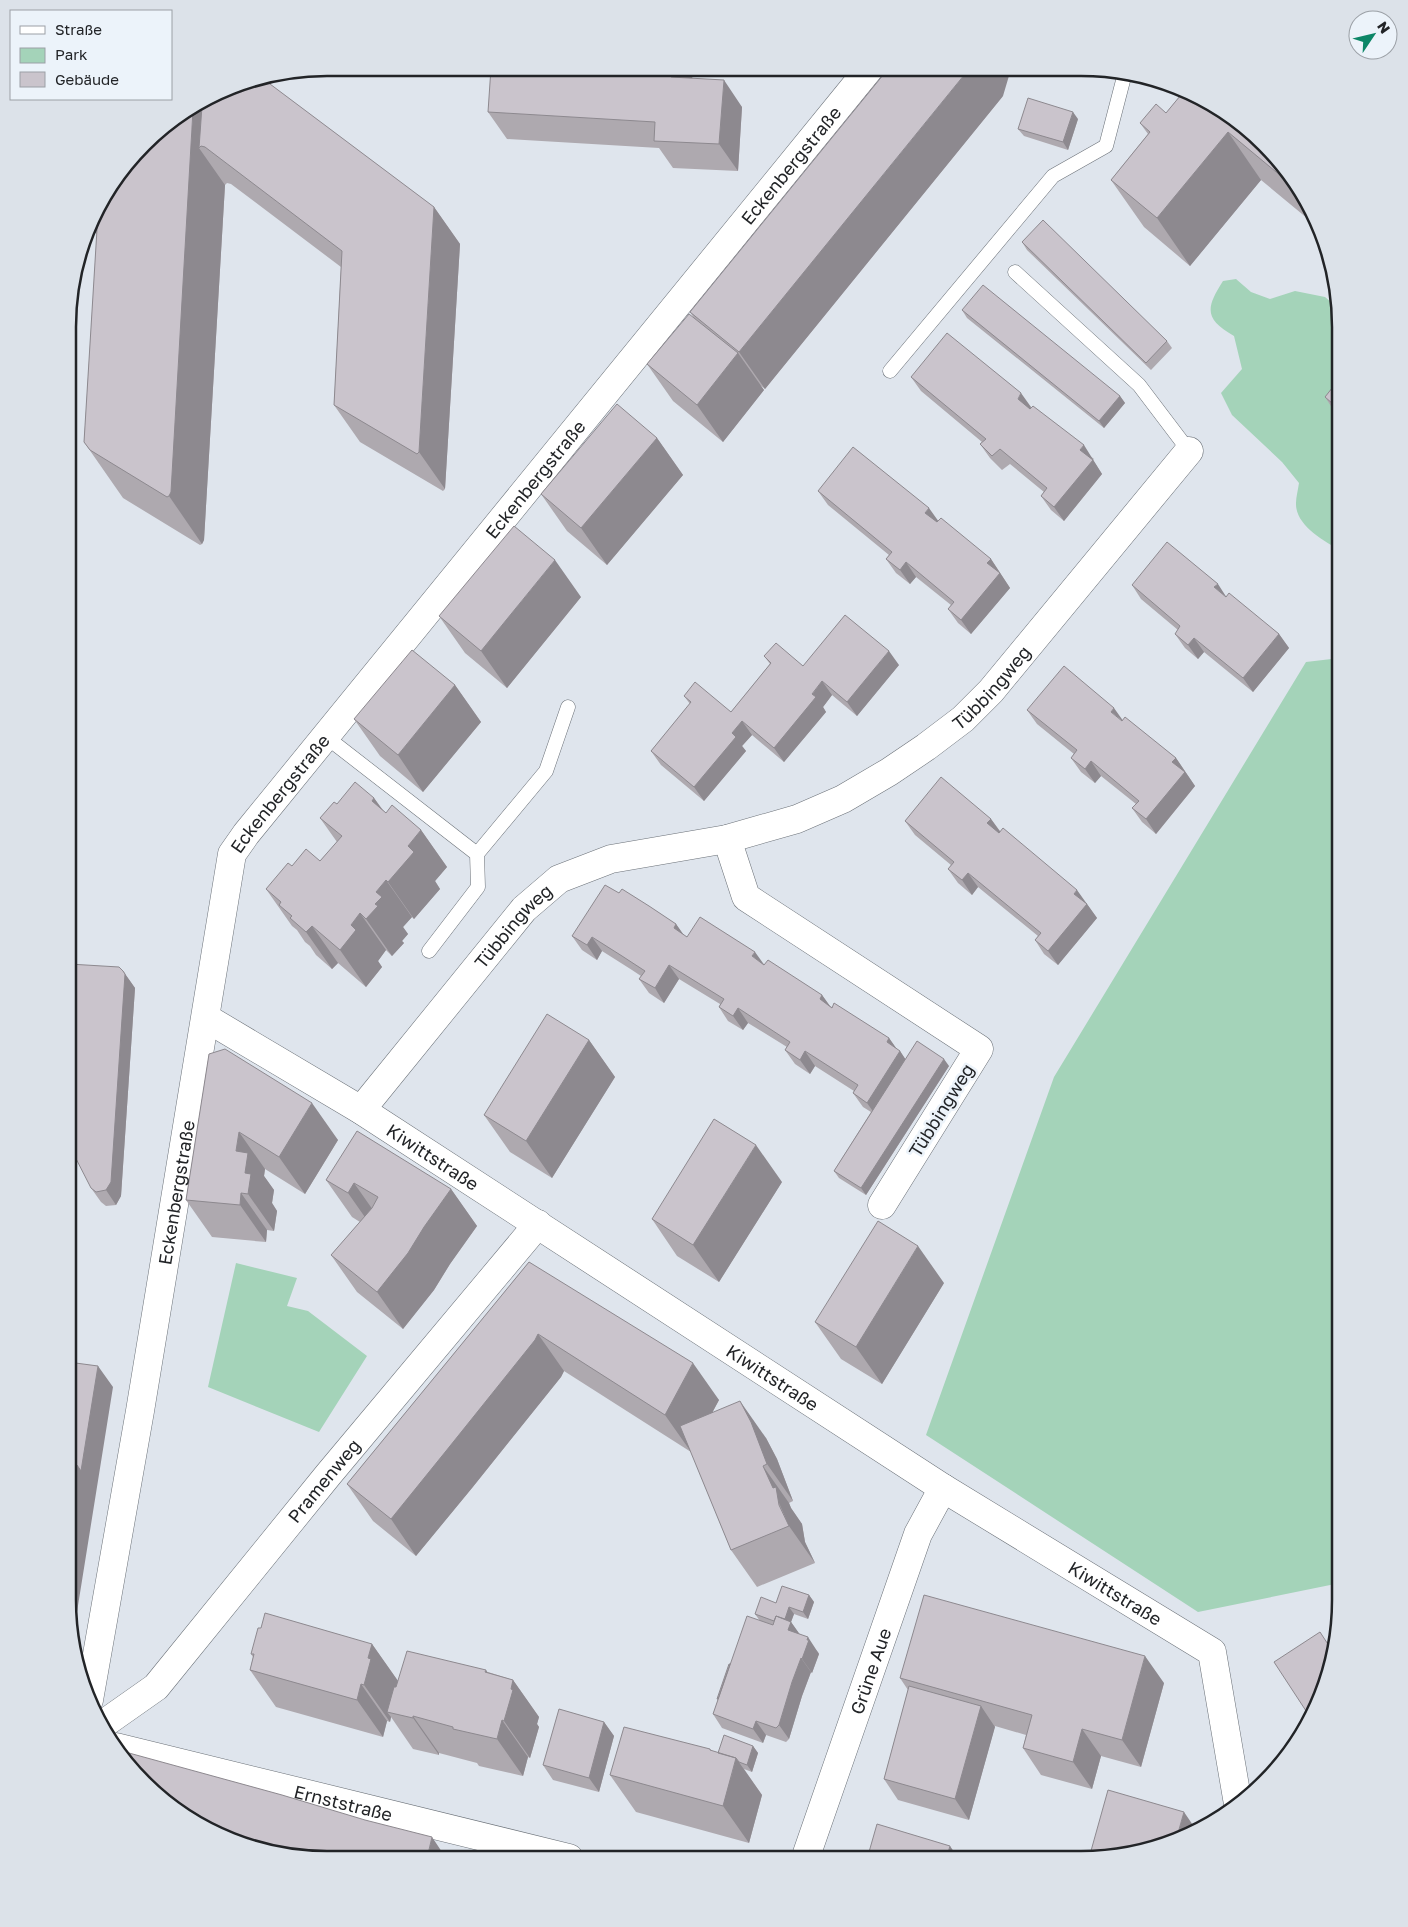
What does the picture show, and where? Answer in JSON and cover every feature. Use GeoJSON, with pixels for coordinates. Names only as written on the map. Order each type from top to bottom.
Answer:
{"type":"FeatureCollection","features":[{"type":"Feature","properties":{"kind":"street","name":"Eckenbergstraße"},"geometry":{"type":"LineString","coordinates":[[92,1685],[140,1411],[232,854],[325,736],[863,76]]}},
{"type":"Feature","properties":{"kind":"street","name":"Tübbingweg"},"geometry":{"type":"LineString","coordinates":[[361,1110],[524,909],[559,879],[611,859],[728,839],[797,819],[843,799],[889,772],[963,719],[991,691],[1189,451]]}},
{"type":"Feature","properties":{"kind":"street","name":"Tübbingweg"},"geometry":{"type":"LineString","coordinates":[[728,839],[746,897],[979,1050],[882,1204]]}},
{"type":"Feature","properties":{"kind":"street","name":"Kiwittstraße"},"geometry":{"type":"LineString","coordinates":[[206,1018],[361,1110],[943,1488],[1212,1652],[1237,1797]]}},
{"type":"Feature","properties":{"kind":"street","name":"Pramenweg"},"geometry":{"type":"LineString","coordinates":[[108,1721],[156,1687],[328,1475],[538,1224]]}},
{"type":"Feature","properties":{"kind":"street","name":"Grüne Aue"},"geometry":{"type":"LineString","coordinates":[[808,1851],[908,1560],[918,1534],[943,1488]]}},
{"type":"Feature","properties":{"kind":"street","name":"Ernststraße"},"geometry":{"type":"LineString","coordinates":[[126,1749],[540,1851]]}},
{"type":"Feature","properties":{"kind":"lane"},"geometry":{"type":"LineString","coordinates":[[890,371],[1053,176],[1106,146],[1123,80]]}},
{"type":"Feature","properties":{"kind":"lane"},"geometry":{"type":"LineString","coordinates":[[1015,272],[1139,385],[1189,451]]}},
{"type":"Feature","properties":{"kind":"lane"},"geometry":{"type":"LineString","coordinates":[[429,951],[478,887],[477,854],[546,771],[568,707]]}},
{"type":"Feature","properties":{"kind":"lane"},"geometry":{"type":"LineString","coordinates":[[325,736],[477,854]]}},
{"type":"Feature","properties":{"kind":"green space"},"geometry":{"type":"Polygon","coordinates":[[[1236,279],[1251,292],[1270,299],[1295,291],[1325,297],[1330,302],[1332,545],[1305,525],[1297,511],[1296,501],[1299,483],[1282,462],[1232,415],[1221,393],[1242,369],[1234,336],[1224,330],[1213,319],[1211,313],[1213,299],[1223,281],[1236,279]]]}},
{"type":"Feature","properties":{"kind":"green space"},"geometry":{"type":"Polygon","coordinates":[[[1332,659],[1332,1585],[1198,1612],[926,1435],[1054,1077],[1306,662],[1332,659]]]}},
{"type":"Feature","properties":{"kind":"green space"},"geometry":{"type":"Polygon","coordinates":[[[236,1263],[297,1278],[287,1306],[308,1311],[367,1356],[319,1432],[208,1387],[236,1263]]]}},
{"type":"Feature","properties":{"kind":"building"},"geometry":{"type":"Polygon","coordinates":[[[490,76],[671,76],[724,80],[719,144],[654,141],[655,122],[488,112],[490,76]]]}},
{"type":"Feature","properties":{"kind":"building"},"geometry":{"type":"Polygon","coordinates":[[[882,76],[963,76],[739,352],[690,312],[882,76]]]}},
{"type":"Feature","properties":{"kind":"building"},"geometry":{"type":"Polygon","coordinates":[[[269,83],[434,207],[419,452],[417,454],[334,405],[342,251],[205,147],[201,146],[199,148],[202,110],[231,95],[269,83]]]}},
{"type":"Feature","properties":{"kind":"building"},"geometry":{"type":"Polygon","coordinates":[[[1180,96],[1192,102],[1234,128],[1258,150],[1282,177],[1228,132],[1157,218],[1111,180],[1150,132],[1140,123],[1156,104],[1166,113],[1180,96]]]}},
{"type":"Feature","properties":{"kind":"building"},"geometry":{"type":"Polygon","coordinates":[[[1028,98],[1073,112],[1063,142],[1018,129],[1028,98]]]}},
{"type":"Feature","properties":{"kind":"building"},"geometry":{"type":"Polygon","coordinates":[[[193,116],[171,492],[169,496],[167,497],[90,450],[84,442],[97,226],[128,174],[174,128],[193,116]]]}},
{"type":"Feature","properties":{"kind":"building"},"geometry":{"type":"Polygon","coordinates":[[[1043,220],[1167,341],[1146,363],[1022,242],[1043,220]]]}},
{"type":"Feature","properties":{"kind":"building"},"geometry":{"type":"Polygon","coordinates":[[[983,285],[1120,396],[1099,421],[962,310],[983,285]]]}},
{"type":"Feature","properties":{"kind":"building"},"geometry":{"type":"Polygon","coordinates":[[[689,314],[738,353],[697,405],[647,364],[689,314]]]}},
{"type":"Feature","properties":{"kind":"building"},"geometry":{"type":"Polygon","coordinates":[[[947,333],[1021,393],[1018,399],[1030,409],[1033,406],[1084,445],[1080,450],[1093,460],[1054,507],[1041,496],[1047,488],[1000,449],[992,456],[980,444],[986,439],[911,377],[947,333]]]}},
{"type":"Feature","properties":{"kind":"building"},"geometry":{"type":"Polygon","coordinates":[[[1332,388],[1332,403],[1325,397],[1332,388]]]}},
{"type":"Feature","properties":{"kind":"building"},"geometry":{"type":"Polygon","coordinates":[[[617,404],[657,438],[581,528],[541,494],[617,404]]]}},
{"type":"Feature","properties":{"kind":"building"},"geometry":{"type":"Polygon","coordinates":[[[853,447],[929,508],[925,513],[937,522],[941,518],[991,559],[987,563],[1000,573],[961,620],[948,609],[954,602],[906,562],[900,570],[886,559],[892,552],[818,491],[853,447]]]}},
{"type":"Feature","properties":{"kind":"building"},"geometry":{"type":"Polygon","coordinates":[[[514,526],[555,560],[481,651],[439,616],[514,526]]]}},
{"type":"Feature","properties":{"kind":"building"},"geometry":{"type":"Polygon","coordinates":[[[1167,542],[1218,584],[1214,587],[1226,597],[1229,593],[1279,634],[1243,678],[1194,638],[1188,645],[1175,634],[1180,626],[1132,585],[1167,542]]]}},
{"type":"Feature","properties":{"kind":"building"},"geometry":{"type":"Polygon","coordinates":[[[845,615],[889,651],[847,702],[822,681],[812,694],[816,697],[774,748],[742,721],[732,733],[736,737],[694,787],[651,751],[691,702],[684,696],[695,682],[731,712],[771,663],[764,656],[776,643],[803,666],[845,615]]]}},
{"type":"Feature","properties":{"kind":"building"},"geometry":{"type":"Polygon","coordinates":[[[412,650],[455,685],[398,755],[354,719],[412,650]]]}},
{"type":"Feature","properties":{"kind":"building"},"geometry":{"type":"Polygon","coordinates":[[[1064,666],[1114,708],[1111,712],[1122,721],[1125,717],[1176,758],[1172,762],[1185,772],[1146,819],[1132,808],[1139,801],[1091,761],[1085,769],[1071,758],[1077,750],[1027,710],[1064,666]]]}},
{"type":"Feature","properties":{"kind":"building"},"geometry":{"type":"Polygon","coordinates":[[[941,777],[991,819],[987,823],[999,833],[1003,828],[1077,890],[1074,894],[1087,904],[1048,951],[1035,940],[1041,933],[968,873],[962,880],[948,869],[954,862],[905,821],[941,777]]]}},
{"type":"Feature","properties":{"kind":"building"},"geometry":{"type":"Polygon","coordinates":[[[355,782],[374,798],[372,801],[386,813],[392,805],[421,830],[408,846],[414,852],[388,882],[386,880],[376,892],[382,897],[375,904],[378,906],[366,919],[360,913],[351,925],[356,930],[340,950],[312,926],[306,932],[290,918],[292,916],[279,905],[281,902],[266,889],[288,863],[292,866],[306,849],[320,861],[342,836],[320,818],[334,802],[337,804],[355,782]]]}},
{"type":"Feature","properties":{"kind":"building"},"geometry":{"type":"Polygon","coordinates":[[[605,885],[619,893],[622,889],[649,906],[676,924],[674,928],[687,937],[700,917],[755,952],[752,956],[764,965],[768,960],[822,995],[820,999],[832,1008],[834,1003],[889,1038],[887,1042],[900,1051],[867,1103],[853,1093],[858,1085],[805,1051],[800,1060],[785,1050],[790,1042],[738,1008],[733,1016],[719,1007],[724,999],[669,965],[655,988],[639,979],[645,971],[592,937],[587,945],[572,936],[605,885]]]}},
{"type":"Feature","properties":{"kind":"building"},"geometry":{"type":"Polygon","coordinates":[[[76,964],[119,967],[125,974],[111,1182],[106,1190],[96,1192],[91,1188],[76,1159],[76,964]]]}},
{"type":"Feature","properties":{"kind":"building"},"geometry":{"type":"Polygon","coordinates":[[[547,1014],[589,1040],[526,1141],[484,1115],[547,1014]]]}},
{"type":"Feature","properties":{"kind":"building"},"geometry":{"type":"Polygon","coordinates":[[[917,1041],[944,1059],[861,1188],[834,1171],[917,1041]]]}},
{"type":"Feature","properties":{"kind":"building"},"geometry":{"type":"Polygon","coordinates":[[[225,1049],[312,1103],[279,1157],[239,1132],[236,1151],[248,1153],[245,1173],[251,1174],[248,1194],[241,1193],[240,1205],[186,1200],[209,1054],[225,1049]]]}},
{"type":"Feature","properties":{"kind":"building"},"geometry":{"type":"Polygon","coordinates":[[[714,1119],[756,1145],[693,1245],[652,1219],[714,1119]]]}},
{"type":"Feature","properties":{"kind":"building"},"geometry":{"type":"Polygon","coordinates":[[[357,1131],[451,1189],[408,1253],[377,1292],[331,1255],[372,1208],[378,1197],[354,1183],[348,1193],[326,1180],[357,1131]]]}},
{"type":"Feature","properties":{"kind":"building"},"geometry":{"type":"Polygon","coordinates":[[[878,1221],[918,1246],[856,1347],[815,1322],[878,1221]]]}},
{"type":"Feature","properties":{"kind":"building"},"geometry":{"type":"Polygon","coordinates":[[[529,1262],[693,1363],[665,1415],[538,1334],[391,1519],[347,1484],[529,1262]]]}},
{"type":"Feature","properties":{"kind":"building"},"geometry":{"type":"Polygon","coordinates":[[[76,1363],[98,1366],[81,1471],[77,1465],[76,1363]]]}},
{"type":"Feature","properties":{"kind":"building"},"geometry":{"type":"Polygon","coordinates":[[[740,1401],[751,1422],[767,1464],[763,1466],[773,1488],[776,1487],[779,1505],[789,1526],[731,1550],[680,1426],[740,1401]]]}},
{"type":"Feature","properties":{"kind":"building"},"geometry":{"type":"Polygon","coordinates":[[[782,1586],[809,1595],[803,1612],[789,1607],[785,1619],[776,1616],[774,1621],[755,1614],[761,1597],[776,1603],[782,1586]]]}},
{"type":"Feature","properties":{"kind":"building"},"geometry":{"type":"Polygon","coordinates":[[[924,1595],[1145,1656],[1122,1740],[1082,1729],[1073,1762],[1023,1748],[1032,1715],[900,1678],[924,1595]]]}},
{"type":"Feature","properties":{"kind":"building"},"geometry":{"type":"Polygon","coordinates":[[[265,1613],[372,1644],[368,1658],[371,1659],[364,1685],[361,1684],[357,1700],[250,1670],[254,1654],[251,1654],[258,1628],[261,1628],[265,1613]]]}},
{"type":"Feature","properties":{"kind":"building"},"geometry":{"type":"Polygon","coordinates":[[[747,1616],[773,1625],[776,1616],[791,1622],[788,1630],[808,1637],[807,1640],[809,1640],[792,1682],[779,1725],[776,1728],[756,1721],[753,1729],[713,1714],[747,1616]]]}},
{"type":"Feature","properties":{"kind":"building"},"geometry":{"type":"Polygon","coordinates":[[[1320,1632],[1328,1644],[1327,1649],[1313,1696],[1306,1711],[1274,1662],[1320,1632]]]}},
{"type":"Feature","properties":{"kind":"building"},"geometry":{"type":"Polygon","coordinates":[[[407,1651],[486,1670],[485,1672],[513,1680],[511,1689],[513,1690],[497,1739],[453,1729],[453,1727],[413,1716],[413,1718],[387,1712],[407,1651]]]}},
{"type":"Feature","properties":{"kind":"building"},"geometry":{"type":"Polygon","coordinates":[[[729,1664],[730,1664],[717,1699],[729,1664]]]}},
{"type":"Feature","properties":{"kind":"building"},"geometry":{"type":"Polygon","coordinates":[[[909,1686],[981,1706],[955,1799],[884,1779],[909,1686]]]}},
{"type":"Feature","properties":{"kind":"building"},"geometry":{"type":"Polygon","coordinates":[[[559,1709],[604,1722],[589,1778],[543,1765],[559,1709]]]}},
{"type":"Feature","properties":{"kind":"building"},"geometry":{"type":"Polygon","coordinates":[[[624,1727],[710,1749],[736,1758],[723,1806],[610,1775],[624,1727]]]}},
{"type":"Feature","properties":{"kind":"building"},"geometry":{"type":"Polygon","coordinates":[[[724,1735],[753,1746],[747,1765],[739,1762],[736,1758],[718,1753],[724,1735]]]}},
{"type":"Feature","properties":{"kind":"building"},"geometry":{"type":"Polygon","coordinates":[[[128,1753],[365,1820],[432,1837],[429,1851],[327,1851],[295,1849],[262,1842],[216,1825],[174,1799],[128,1753]]]}},
{"type":"Feature","properties":{"kind":"building"},"geometry":{"type":"Polygon","coordinates":[[[1108,1790],[1184,1812],[1177,1832],[1130,1846],[1091,1850],[1108,1790]]]}},
{"type":"Feature","properties":{"kind":"building"},"geometry":{"type":"Polygon","coordinates":[[[877,1824],[950,1846],[948,1851],[869,1851],[877,1824]]]}}]}
